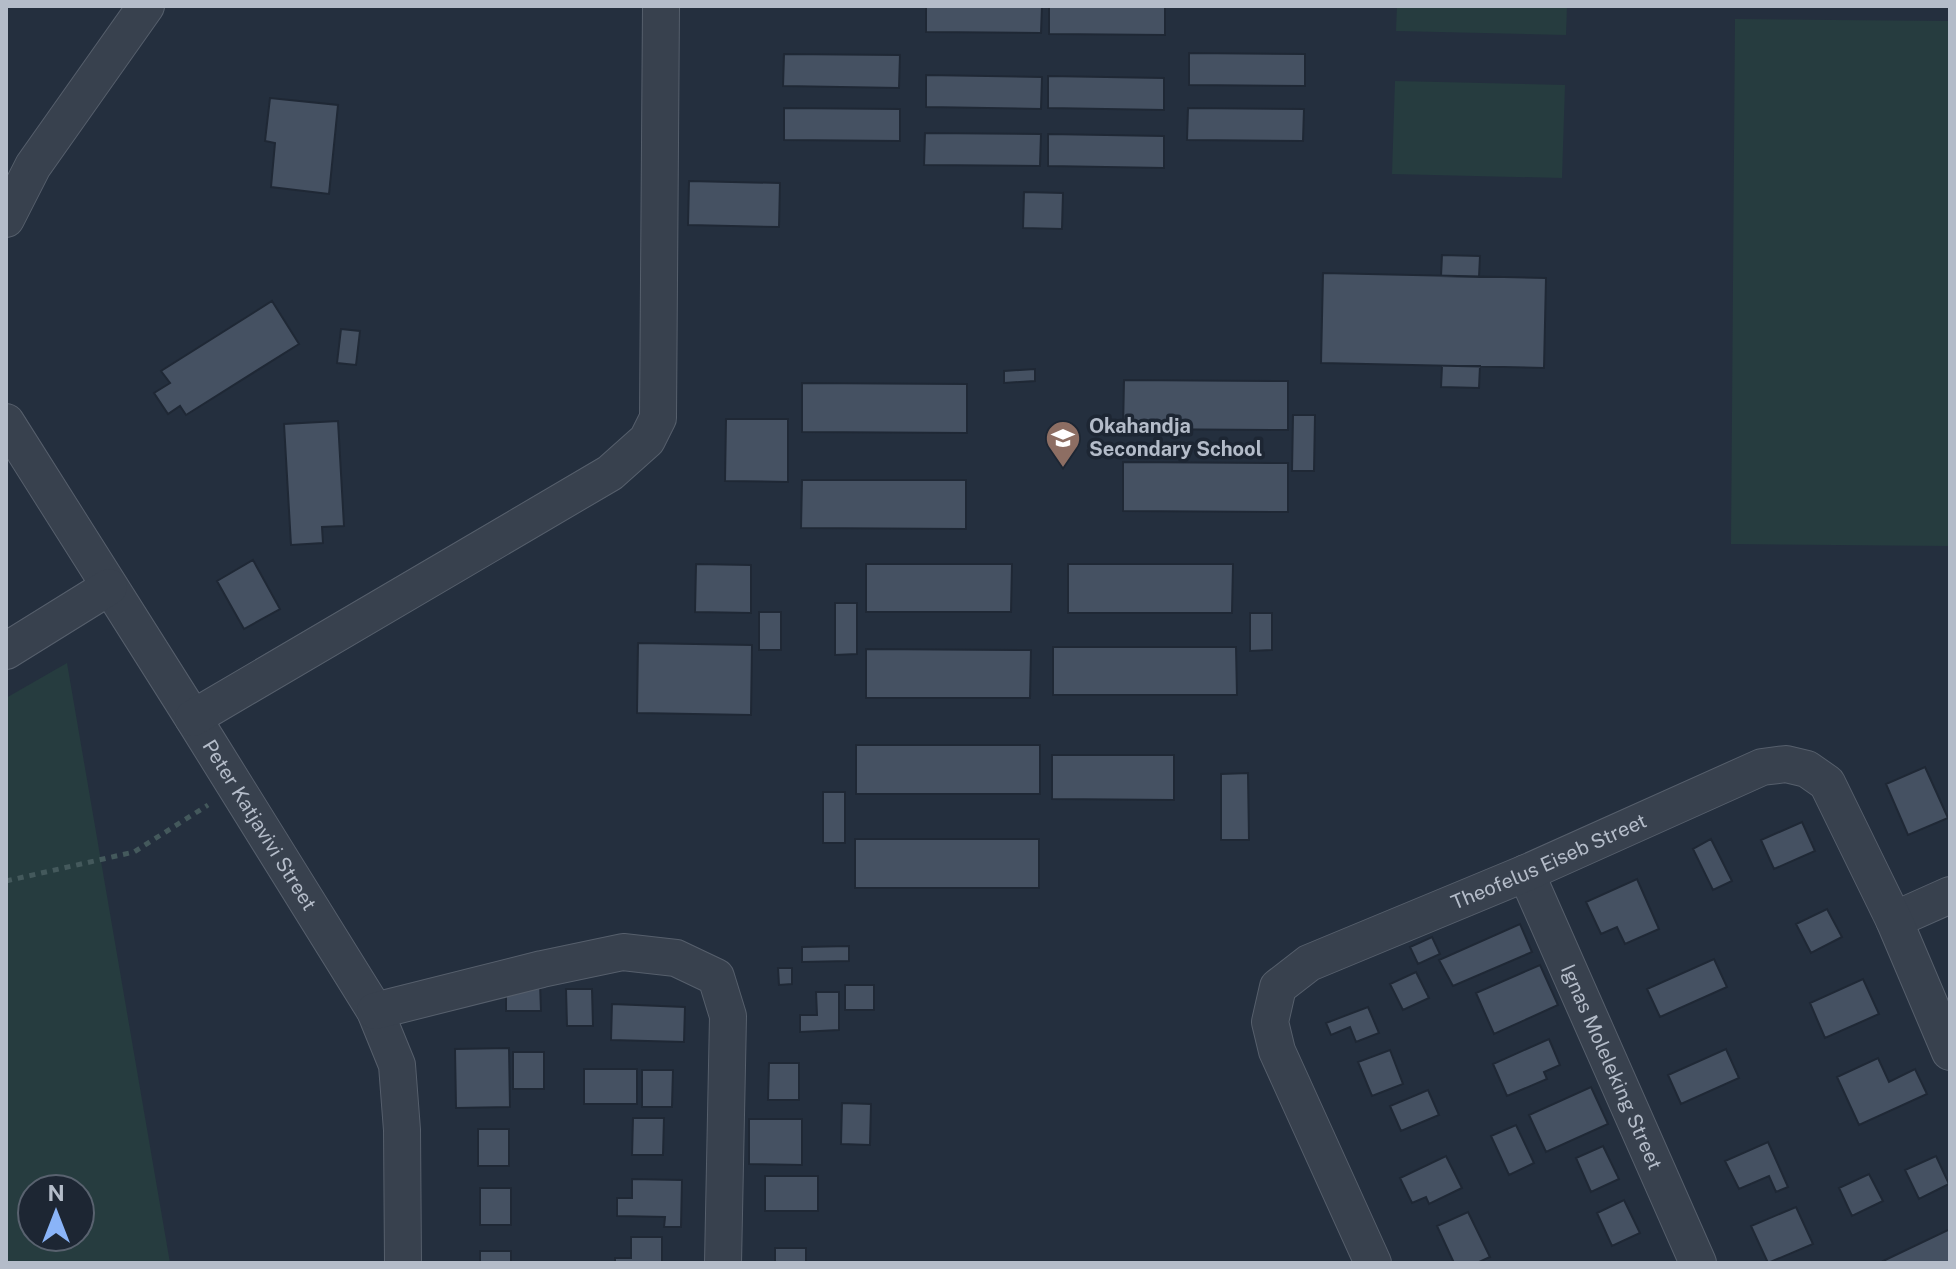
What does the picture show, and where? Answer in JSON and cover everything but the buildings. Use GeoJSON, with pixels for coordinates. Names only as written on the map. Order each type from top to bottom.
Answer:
{"type":"FeatureCollection","features":[{"type":"Feature","properties":{"kind":"street"},"geometry":{"type":"LineString","coordinates":[[6,219],[33,166],[146,6]]}},
{"type":"Feature","properties":{"kind":"street"},"geometry":{"type":"LineString","coordinates":[[193,718],[610,473],[647,440],[658,418],[661,6]]}},
{"type":"Feature","properties":{"kind":"street","name":"Peter Katjavivi Street"},"geometry":{"type":"LineString","coordinates":[[6,422],[375,1011],[397,1065],[402,1130],[403,1263]]}},
{"type":"Feature","properties":{"kind":"street"},"geometry":{"type":"LineString","coordinates":[[6,651],[109,587]]}},
{"type":"Feature","properties":{"kind":"street","name":"Theofelus Eiseb Street"},"geometry":{"type":"LineString","coordinates":[[1373,1263],[1277,1051],[1270,1022],[1278,987],[1309,963],[1526,873],[1762,767],[1786,764],[1807,769],[1827,783],[1894,920],[1950,1052]]}},
{"type":"Feature","properties":{"kind":"street","name":"Ignas Moleleking Street"},"geometry":{"type":"LineString","coordinates":[[1526,873],[1698,1263]]}},
{"type":"Feature","properties":{"kind":"street"},"geometry":{"type":"LineString","coordinates":[[1894,920],[1950,895]]}},
{"type":"Feature","properties":{"kind":"street"},"geometry":{"type":"LineString","coordinates":[[375,1011],[623,952],[676,958],[716,977],[728,1016],[723,1263]]}},
{"type":"Feature","properties":{"kind":"path"},"geometry":{"type":"LineString","coordinates":[[6,881],[134,852],[236,787]]}},
{"type":"Feature","properties":{"kind":"green space"},"geometry":{"type":"Polygon","coordinates":[[[1397,6],[1567,6],[1566,35],[1396,31],[1397,6]]]}},
{"type":"Feature","properties":{"kind":"green space"},"geometry":{"type":"Polygon","coordinates":[[[1735,19],[1950,21],[1950,546],[1731,544],[1735,19]]]}},
{"type":"Feature","properties":{"kind":"green space"},"geometry":{"type":"Polygon","coordinates":[[[1395,81],[1565,85],[1562,178],[1392,174],[1395,81]]]}},
{"type":"Feature","properties":{"kind":"green space"},"geometry":{"type":"Polygon","coordinates":[[[67,663],[170,1263],[6,1263],[6,698],[67,663]]]}},
{"type":"Feature","properties":{"kind":"place","name":"Okahandja Secondary School"},"geometry":{"type":"Point","coordinates":[1063,469]}}]}
